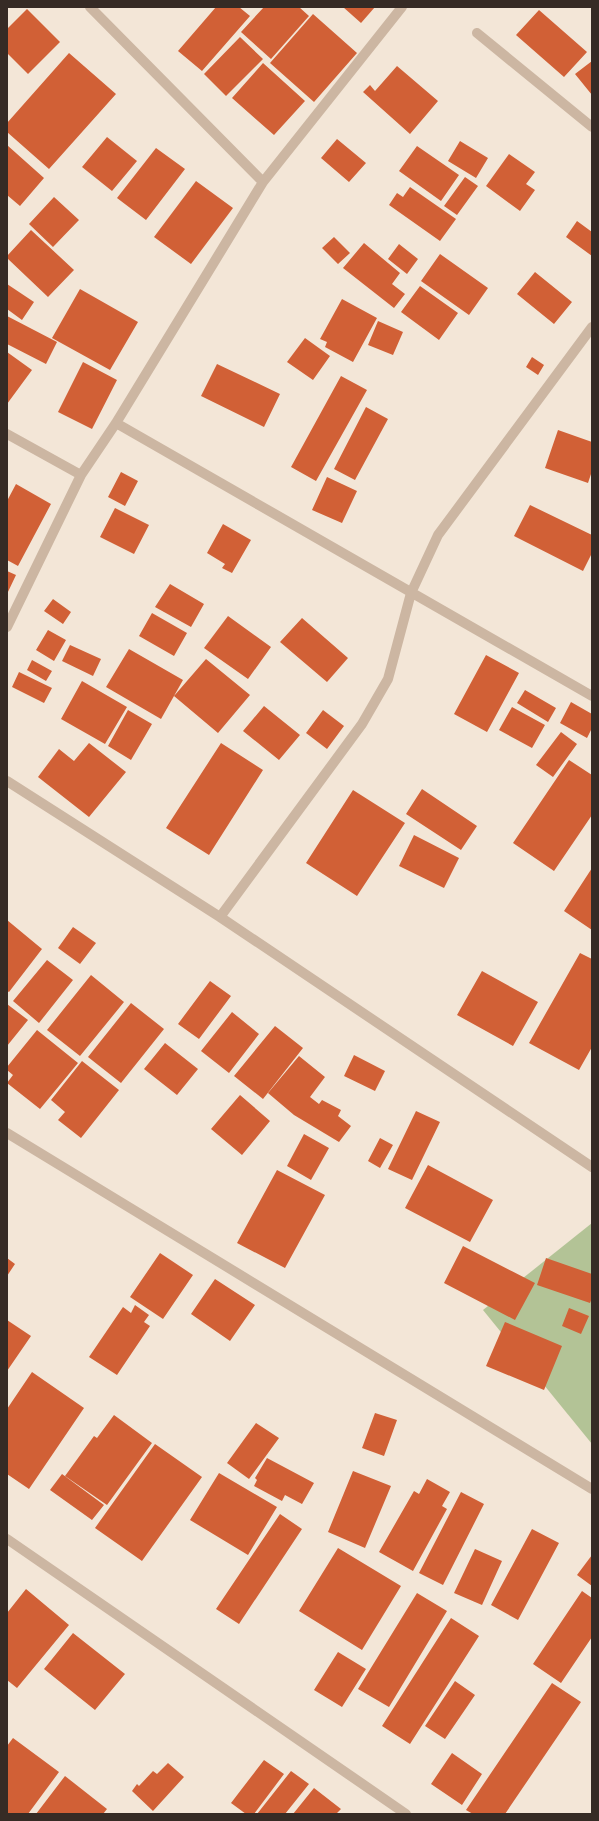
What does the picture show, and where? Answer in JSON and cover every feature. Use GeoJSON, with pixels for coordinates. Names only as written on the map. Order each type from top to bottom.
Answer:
{"type":"FeatureCollection","features":[{"type":"Feature","properties":{"kind":"street"},"geometry":{"type":"LineString","coordinates":[[90,7],[263,182]]}},
{"type":"Feature","properties":{"kind":"street"},"geometry":{"type":"LineString","coordinates":[[7,627],[81,475],[116,423],[263,182],[402,7]]}},
{"type":"Feature","properties":{"kind":"street"},"geometry":{"type":"LineString","coordinates":[[477,34],[592,127]]}},
{"type":"Feature","properties":{"kind":"street"},"geometry":{"type":"LineString","coordinates":[[220,917],[362,724],[388,679],[411,593],[438,535],[592,327]]}},
{"type":"Feature","properties":{"kind":"street"},"geometry":{"type":"LineString","coordinates":[[116,423],[592,696]]}},
{"type":"Feature","properties":{"kind":"street"},"geometry":{"type":"LineString","coordinates":[[7,434],[81,475]]}},
{"type":"Feature","properties":{"kind":"street"},"geometry":{"type":"LineString","coordinates":[[7,781],[220,917],[592,1166]]}},
{"type":"Feature","properties":{"kind":"street"},"geometry":{"type":"LineString","coordinates":[[7,1133],[592,1489]]}},
{"type":"Feature","properties":{"kind":"street"},"geometry":{"type":"LineString","coordinates":[[7,1539],[406,1814]]}},
{"type":"Feature","properties":{"kind":"green space"},"geometry":{"type":"Polygon","coordinates":[[[592,1223],[592,1444],[483,1310],[592,1223]]]}},
{"type":"Feature","properties":{"kind":"building"},"geometry":{"type":"Polygon","coordinates":[[[216,7],[239,7],[250,16],[202,71],[178,51],[216,7]]]}},
{"type":"Feature","properties":{"kind":"building"},"geometry":{"type":"Polygon","coordinates":[[[264,7],[299,7],[309,16],[271,59],[241,32],[264,7]]]}},
{"type":"Feature","properties":{"kind":"building"},"geometry":{"type":"Polygon","coordinates":[[[343,7],[375,7],[361,23],[343,7]]]}},
{"type":"Feature","properties":{"kind":"building"},"geometry":{"type":"Polygon","coordinates":[[[27,9],[60,42],[28,74],[7,53],[7,29],[27,9]]]}},
{"type":"Feature","properties":{"kind":"building"},"geometry":{"type":"Polygon","coordinates":[[[539,10],[587,52],[564,77],[516,35],[539,10]]]}},
{"type":"Feature","properties":{"kind":"building"},"geometry":{"type":"Polygon","coordinates":[[[313,14],[357,53],[314,102],[270,63],[313,14]]]}},
{"type":"Feature","properties":{"kind":"building"},"geometry":{"type":"Polygon","coordinates":[[[240,37],[263,59],[226,96],[204,74],[240,37]]]}},
{"type":"Feature","properties":{"kind":"building"},"geometry":{"type":"Polygon","coordinates":[[[69,53],[116,94],[49,169],[7,132],[7,123],[69,53]]]}},
{"type":"Feature","properties":{"kind":"building"},"geometry":{"type":"Polygon","coordinates":[[[592,61],[592,95],[575,74],[592,61]]]}},
{"type":"Feature","properties":{"kind":"building"},"geometry":{"type":"Polygon","coordinates":[[[263,63],[305,101],[274,135],[232,98],[263,63]]]}},
{"type":"Feature","properties":{"kind":"building"},"geometry":{"type":"Polygon","coordinates":[[[397,66],[438,101],[410,134],[363,92],[370,85],[375,91],[397,66]]]}},
{"type":"Feature","properties":{"kind":"building"},"geometry":{"type":"Polygon","coordinates":[[[107,137],[137,161],[112,191],[82,167],[107,137]]]}},
{"type":"Feature","properties":{"kind":"building"},"geometry":{"type":"Polygon","coordinates":[[[337,139],[366,163],[349,182],[321,158],[337,139]]]}},
{"type":"Feature","properties":{"kind":"building"},"geometry":{"type":"Polygon","coordinates":[[[460,141],[488,158],[476,178],[448,161],[460,141]]]}},
{"type":"Feature","properties":{"kind":"building"},"geometry":{"type":"Polygon","coordinates":[[[7,145],[44,178],[20,206],[7,195],[7,145]]]}},
{"type":"Feature","properties":{"kind":"building"},"geometry":{"type":"Polygon","coordinates":[[[417,146],[459,175],[441,201],[399,171],[417,146]]]}},
{"type":"Feature","properties":{"kind":"building"},"geometry":{"type":"Polygon","coordinates":[[[156,148],[185,169],[146,220],[117,198],[156,148]]]}},
{"type":"Feature","properties":{"kind":"building"},"geometry":{"type":"Polygon","coordinates":[[[509,154],[535,172],[526,184],[535,190],[520,211],[486,186],[509,154]]]}},
{"type":"Feature","properties":{"kind":"building"},"geometry":{"type":"Polygon","coordinates":[[[465,177],[478,186],[457,215],[444,206],[465,177]]]}},
{"type":"Feature","properties":{"kind":"building"},"geometry":{"type":"Polygon","coordinates":[[[196,181],[233,208],[191,264],[154,237],[196,181]]]}},
{"type":"Feature","properties":{"kind":"building"},"geometry":{"type":"Polygon","coordinates":[[[410,187],[456,219],[440,241],[389,205],[397,193],[403,197],[410,187]]]}},
{"type":"Feature","properties":{"kind":"building"},"geometry":{"type":"Polygon","coordinates":[[[54,197],[79,220],[53,247],[29,224],[54,197]]]}},
{"type":"Feature","properties":{"kind":"building"},"geometry":{"type":"Polygon","coordinates":[[[577,221],[592,232],[592,256],[566,237],[577,221]]]}},
{"type":"Feature","properties":{"kind":"building"},"geometry":{"type":"Polygon","coordinates":[[[31,230],[74,270],[48,297],[7,258],[7,256],[31,230]]]}},
{"type":"Feature","properties":{"kind":"building"},"geometry":{"type":"Polygon","coordinates":[[[334,237],[350,253],[338,264],[322,248],[334,237]]]}},
{"type":"Feature","properties":{"kind":"building"},"geometry":{"type":"Polygon","coordinates":[[[364,243],[400,273],[392,284],[405,294],[394,308],[343,268],[364,243]]]}},
{"type":"Feature","properties":{"kind":"building"},"geometry":{"type":"Polygon","coordinates":[[[399,244],[418,259],[407,274],[388,259],[399,244]]]}},
{"type":"Feature","properties":{"kind":"building"},"geometry":{"type":"Polygon","coordinates":[[[440,254],[488,288],[469,315],[421,281],[440,254]]]}},
{"type":"Feature","properties":{"kind":"building"},"geometry":{"type":"Polygon","coordinates":[[[535,272],[572,302],[554,324],[517,294],[535,272]]]}},
{"type":"Feature","properties":{"kind":"building"},"geometry":{"type":"Polygon","coordinates":[[[7,284],[34,302],[22,320],[7,309],[7,284]]]}},
{"type":"Feature","properties":{"kind":"building"},"geometry":{"type":"Polygon","coordinates":[[[420,286],[458,313],[439,340],[401,312],[420,286]]]}},
{"type":"Feature","properties":{"kind":"building"},"geometry":{"type":"Polygon","coordinates":[[[80,289],[138,322],[110,370],[52,338],[80,289]]]}},
{"type":"Feature","properties":{"kind":"building"},"geometry":{"type":"Polygon","coordinates":[[[342,299],[377,318],[353,362],[325,347],[327,342],[320,339],[342,299]]]}},
{"type":"Feature","properties":{"kind":"building"},"geometry":{"type":"Polygon","coordinates":[[[7,316],[57,342],[46,364],[7,344],[7,316]]]}},
{"type":"Feature","properties":{"kind":"building"},"geometry":{"type":"Polygon","coordinates":[[[378,321],[403,332],[393,355],[368,345],[378,321]]]}},
{"type":"Feature","properties":{"kind":"building"},"geometry":{"type":"Polygon","coordinates":[[[305,338],[330,356],[313,380],[287,362],[305,338]]]}},
{"type":"Feature","properties":{"kind":"building"},"geometry":{"type":"Polygon","coordinates":[[[7,352],[32,370],[7,404],[7,352]]]}},
{"type":"Feature","properties":{"kind":"building"},"geometry":{"type":"Polygon","coordinates":[[[532,357],[544,365],[538,375],[526,367],[532,357]]]}},
{"type":"Feature","properties":{"kind":"building"},"geometry":{"type":"Polygon","coordinates":[[[83,362],[117,380],[92,429],[58,412],[83,362]]]}},
{"type":"Feature","properties":{"kind":"building"},"geometry":{"type":"Polygon","coordinates":[[[217,364],[280,394],[264,427],[201,396],[217,364]]]}},
{"type":"Feature","properties":{"kind":"building"},"geometry":{"type":"Polygon","coordinates":[[[341,376],[367,390],[316,481],[291,467],[341,376]]]}},
{"type":"Feature","properties":{"kind":"building"},"geometry":{"type":"Polygon","coordinates":[[[366,407],[388,419],[355,480],[334,469],[366,407]]]}},
{"type":"Feature","properties":{"kind":"building"},"geometry":{"type":"Polygon","coordinates":[[[558,430],[592,442],[592,471],[588,483],[545,468],[558,430]]]}},
{"type":"Feature","properties":{"kind":"building"},"geometry":{"type":"Polygon","coordinates":[[[121,472],[138,481],[125,506],[108,497],[121,472]]]}},
{"type":"Feature","properties":{"kind":"building"},"geometry":{"type":"Polygon","coordinates":[[[327,477],[357,491],[342,523],[312,510],[327,477]]]}},
{"type":"Feature","properties":{"kind":"building"},"geometry":{"type":"Polygon","coordinates":[[[16,484],[51,504],[18,566],[7,560],[7,501],[16,484]]]}},
{"type":"Feature","properties":{"kind":"building"},"geometry":{"type":"Polygon","coordinates":[[[530,505],[592,535],[592,553],[583,571],[514,536],[530,505]]]}},
{"type":"Feature","properties":{"kind":"building"},"geometry":{"type":"Polygon","coordinates":[[[115,508],[149,525],[134,554],[100,537],[115,508]]]}},
{"type":"Feature","properties":{"kind":"building"},"geometry":{"type":"Polygon","coordinates":[[[223,524],[251,540],[232,573],[222,568],[225,564],[207,553],[223,524]]]}},
{"type":"Feature","properties":{"kind":"building"},"geometry":{"type":"Polygon","coordinates":[[[7,571],[16,575],[7,594],[7,571]]]}},
{"type":"Feature","properties":{"kind":"building"},"geometry":{"type":"Polygon","coordinates":[[[170,584],[204,604],[191,627],[155,607],[170,584]]]}},
{"type":"Feature","properties":{"kind":"building"},"geometry":{"type":"Polygon","coordinates":[[[53,599],[71,612],[63,624],[44,611],[53,599]]]}},
{"type":"Feature","properties":{"kind":"building"},"geometry":{"type":"Polygon","coordinates":[[[152,613],[187,633],[174,656],[139,636],[152,613]]]}},
{"type":"Feature","properties":{"kind":"building"},"geometry":{"type":"Polygon","coordinates":[[[228,616],[271,647],[248,679],[204,648],[228,616]]]}},
{"type":"Feature","properties":{"kind":"building"},"geometry":{"type":"Polygon","coordinates":[[[302,618],[348,658],[327,682],[280,642],[302,618]]]}},
{"type":"Feature","properties":{"kind":"building"},"geometry":{"type":"Polygon","coordinates":[[[48,630],[66,640],[54,661],[36,650],[48,630]]]}},
{"type":"Feature","properties":{"kind":"building"},"geometry":{"type":"Polygon","coordinates":[[[70,645],[101,659],[93,676],[62,661],[70,645]]]}},
{"type":"Feature","properties":{"kind":"building"},"geometry":{"type":"Polygon","coordinates":[[[129,649],[183,680],[161,719],[106,687],[129,649]]]}},
{"type":"Feature","properties":{"kind":"building"},"geometry":{"type":"Polygon","coordinates":[[[486,655],[519,673],[487,732],[454,714],[486,655]]]}},
{"type":"Feature","properties":{"kind":"building"},"geometry":{"type":"Polygon","coordinates":[[[206,659],[250,695],[218,733],[174,696],[206,659]]]}},
{"type":"Feature","properties":{"kind":"building"},"geometry":{"type":"Polygon","coordinates":[[[32,660],[52,671],[46,681],[27,670],[32,660]]]}},
{"type":"Feature","properties":{"kind":"building"},"geometry":{"type":"Polygon","coordinates":[[[19,672],[52,688],[44,703],[12,687],[19,672]]]}},
{"type":"Feature","properties":{"kind":"building"},"geometry":{"type":"Polygon","coordinates":[[[82,681],[127,707],[105,744],[61,719],[82,681]]]}},
{"type":"Feature","properties":{"kind":"building"},"geometry":{"type":"Polygon","coordinates":[[[525,690],[556,708],[548,722],[517,703],[525,690]]]}},
{"type":"Feature","properties":{"kind":"building"},"geometry":{"type":"Polygon","coordinates":[[[571,702],[592,714],[592,728],[587,738],[560,723],[571,702]]]}},
{"type":"Feature","properties":{"kind":"building"},"geometry":{"type":"Polygon","coordinates":[[[264,706],[300,735],[279,760],[243,731],[264,706]]]}},
{"type":"Feature","properties":{"kind":"building"},"geometry":{"type":"Polygon","coordinates":[[[512,707],[545,725],[532,748],[499,730],[512,707]]]}},
{"type":"Feature","properties":{"kind":"building"},"geometry":{"type":"Polygon","coordinates":[[[128,710],[152,724],[131,760],[108,746],[128,710]]]}},
{"type":"Feature","properties":{"kind":"building"},"geometry":{"type":"Polygon","coordinates":[[[323,710],[344,726],[327,749],[306,733],[323,710]]]}},
{"type":"Feature","properties":{"kind":"building"},"geometry":{"type":"Polygon","coordinates":[[[561,732],[577,744],[553,777],[536,765],[561,732]]]}},
{"type":"Feature","properties":{"kind":"building"},"geometry":{"type":"Polygon","coordinates":[[[89,743],[126,772],[89,817],[38,777],[59,749],[74,761],[89,743]]]}},
{"type":"Feature","properties":{"kind":"building"},"geometry":{"type":"Polygon","coordinates":[[[221,743],[263,770],[209,855],[166,828],[221,743]]]}},
{"type":"Feature","properties":{"kind":"building"},"geometry":{"type":"Polygon","coordinates":[[[569,760],[592,775],[592,815],[554,871],[513,843],[569,760]]]}},
{"type":"Feature","properties":{"kind":"building"},"geometry":{"type":"Polygon","coordinates":[[[422,789],[477,826],[461,850],[406,814],[422,789]]]}},
{"type":"Feature","properties":{"kind":"building"},"geometry":{"type":"Polygon","coordinates":[[[353,790],[405,823],[357,896],[306,863],[353,790]]]}},
{"type":"Feature","properties":{"kind":"building"},"geometry":{"type":"Polygon","coordinates":[[[414,835],[459,858],[444,888],[399,866],[414,835]]]}},
{"type":"Feature","properties":{"kind":"building"},"geometry":{"type":"Polygon","coordinates":[[[592,868],[592,930],[564,911],[592,868]]]}},
{"type":"Feature","properties":{"kind":"building"},"geometry":{"type":"Polygon","coordinates":[[[7,920],[42,949],[9,992],[7,991],[7,920]]]}},
{"type":"Feature","properties":{"kind":"building"},"geometry":{"type":"Polygon","coordinates":[[[73,927],[96,943],[80,964],[58,948],[73,927]]]}},
{"type":"Feature","properties":{"kind":"building"},"geometry":{"type":"Polygon","coordinates":[[[580,953],[592,959],[592,1047],[579,1070],[529,1043],[580,953]]]}},
{"type":"Feature","properties":{"kind":"building"},"geometry":{"type":"Polygon","coordinates":[[[47,960],[73,980],[39,1023],[13,1001],[47,960]]]}},
{"type":"Feature","properties":{"kind":"building"},"geometry":{"type":"Polygon","coordinates":[[[482,971],[538,1002],[513,1046],[457,1015],[482,971]]]}},
{"type":"Feature","properties":{"kind":"building"},"geometry":{"type":"Polygon","coordinates":[[[91,975],[124,1002],[80,1056],[47,1030],[91,975]]]}},
{"type":"Feature","properties":{"kind":"building"},"geometry":{"type":"Polygon","coordinates":[[[210,981],[231,996],[199,1039],[178,1024],[210,981]]]}},
{"type":"Feature","properties":{"kind":"building"},"geometry":{"type":"Polygon","coordinates":[[[131,1003],[164,1029],[121,1083],[88,1057],[131,1003]]]}},
{"type":"Feature","properties":{"kind":"building"},"geometry":{"type":"Polygon","coordinates":[[[7,1004],[28,1020],[7,1046],[7,1004]]]}},
{"type":"Feature","properties":{"kind":"building"},"geometry":{"type":"Polygon","coordinates":[[[232,1012],[259,1034],[229,1073],[201,1051],[232,1012]]]}},
{"type":"Feature","properties":{"kind":"building"},"geometry":{"type":"Polygon","coordinates":[[[275,1026],[303,1048],[263,1099],[234,1076],[275,1026]]]}},
{"type":"Feature","properties":{"kind":"building"},"geometry":{"type":"Polygon","coordinates":[[[37,1030],[78,1063],[40,1109],[7,1083],[13,1075],[7,1070],[7,1067],[37,1030]]]}},
{"type":"Feature","properties":{"kind":"building"},"geometry":{"type":"Polygon","coordinates":[[[165,1043],[198,1069],[177,1095],[144,1069],[165,1043]]]}},
{"type":"Feature","properties":{"kind":"building"},"geometry":{"type":"Polygon","coordinates":[[[354,1055],[385,1071],[375,1091],[344,1076],[354,1055]]]}},
{"type":"Feature","properties":{"kind":"building"},"geometry":{"type":"Polygon","coordinates":[[[299,1056],[325,1077],[310,1097],[319,1104],[322,1100],[341,1110],[338,1116],[351,1126],[339,1142],[294,1115],[268,1093],[299,1056]]]}},
{"type":"Feature","properties":{"kind":"building"},"geometry":{"type":"Polygon","coordinates":[[[82,1061],[119,1090],[81,1138],[58,1120],[65,1112],[51,1100],[82,1061]]]}},
{"type":"Feature","properties":{"kind":"building"},"geometry":{"type":"Polygon","coordinates":[[[240,1095],[270,1121],[242,1155],[211,1129],[240,1095]]]}},
{"type":"Feature","properties":{"kind":"building"},"geometry":{"type":"Polygon","coordinates":[[[416,1111],[440,1122],[412,1180],[388,1169],[416,1111]]]}},
{"type":"Feature","properties":{"kind":"building"},"geometry":{"type":"Polygon","coordinates":[[[304,1134],[329,1148],[311,1180],[287,1166],[304,1134]]]}},
{"type":"Feature","properties":{"kind":"building"},"geometry":{"type":"Polygon","coordinates":[[[380,1138],[393,1145],[380,1168],[368,1161],[380,1138]]]}},
{"type":"Feature","properties":{"kind":"building"},"geometry":{"type":"Polygon","coordinates":[[[428,1165],[493,1200],[470,1242],[405,1208],[428,1165]]]}},
{"type":"Feature","properties":{"kind":"building"},"geometry":{"type":"Polygon","coordinates":[[[277,1170],[325,1195],[285,1268],[237,1243],[277,1170]]]}},
{"type":"Feature","properties":{"kind":"building"},"geometry":{"type":"Polygon","coordinates":[[[463,1246],[535,1283],[515,1320],[444,1283],[463,1246]]]}},
{"type":"Feature","properties":{"kind":"building"},"geometry":{"type":"Polygon","coordinates":[[[160,1253],[193,1275],[163,1319],[130,1297],[160,1253]]]}},
{"type":"Feature","properties":{"kind":"building"},"geometry":{"type":"Polygon","coordinates":[[[7,1258],[15,1264],[7,1276],[7,1258]]]}},
{"type":"Feature","properties":{"kind":"building"},"geometry":{"type":"Polygon","coordinates":[[[546,1258],[592,1274],[592,1298],[590,1303],[537,1285],[546,1258]]]}},
{"type":"Feature","properties":{"kind":"building"},"geometry":{"type":"Polygon","coordinates":[[[215,1279],[255,1305],[230,1341],[191,1314],[215,1279]]]}},
{"type":"Feature","properties":{"kind":"building"},"geometry":{"type":"Polygon","coordinates":[[[135,1305],[149,1315],[144,1322],[150,1326],[117,1375],[89,1357],[123,1307],[131,1313],[135,1305]]]}},
{"type":"Feature","properties":{"kind":"building"},"geometry":{"type":"Polygon","coordinates":[[[569,1308],[589,1316],[581,1334],[562,1326],[569,1308]]]}},
{"type":"Feature","properties":{"kind":"building"},"geometry":{"type":"Polygon","coordinates":[[[7,1320],[31,1336],[7,1371],[7,1320]]]}},
{"type":"Feature","properties":{"kind":"building"},"geometry":{"type":"Polygon","coordinates":[[[505,1322],[562,1346],[544,1390],[486,1366],[505,1322]]]}},
{"type":"Feature","properties":{"kind":"building"},"geometry":{"type":"Polygon","coordinates":[[[32,1372],[84,1408],[29,1489],[7,1474],[7,1409],[32,1372]]]}},
{"type":"Feature","properties":{"kind":"building"},"geometry":{"type":"Polygon","coordinates":[[[375,1413],[397,1420],[384,1456],[362,1448],[375,1413]]]}},
{"type":"Feature","properties":{"kind":"building"},"geometry":{"type":"Polygon","coordinates":[[[114,1415],[152,1443],[107,1505],[65,1476],[94,1436],[97,1438],[114,1415]]]}},
{"type":"Feature","properties":{"kind":"building"},"geometry":{"type":"Polygon","coordinates":[[[256,1423],[279,1438],[249,1479],[227,1463],[256,1423]]]}},
{"type":"Feature","properties":{"kind":"building"},"geometry":{"type":"Polygon","coordinates":[[[155,1444],[202,1477],[142,1561],[95,1528],[155,1444]]]}},
{"type":"Feature","properties":{"kind":"building"},"geometry":{"type":"Polygon","coordinates":[[[267,1458],[314,1483],[302,1504],[285,1495],[282,1501],[254,1486],[257,1480],[255,1478],[267,1458]]]}},
{"type":"Feature","properties":{"kind":"building"},"geometry":{"type":"Polygon","coordinates":[[[353,1471],[391,1486],[365,1548],[328,1532],[353,1471]]]}},
{"type":"Feature","properties":{"kind":"building"},"geometry":{"type":"Polygon","coordinates":[[[219,1473],[277,1507],[248,1555],[190,1520],[219,1473]]]}},
{"type":"Feature","properties":{"kind":"building"},"geometry":{"type":"Polygon","coordinates":[[[62,1474],[104,1505],[92,1520],[50,1490],[62,1474]]]}},
{"type":"Feature","properties":{"kind":"building"},"geometry":{"type":"Polygon","coordinates":[[[427,1479],[450,1492],[442,1506],[447,1509],[413,1571],[379,1552],[414,1491],[419,1494],[427,1479]]]}},
{"type":"Feature","properties":{"kind":"building"},"geometry":{"type":"Polygon","coordinates":[[[461,1492],[484,1504],[443,1585],[419,1573],[461,1492]]]}},
{"type":"Feature","properties":{"kind":"building"},"geometry":{"type":"Polygon","coordinates":[[[280,1514],[302,1529],[239,1624],[216,1609],[280,1514]]]}},
{"type":"Feature","properties":{"kind":"building"},"geometry":{"type":"Polygon","coordinates":[[[532,1529],[559,1543],[518,1620],[491,1605],[532,1529]]]}},
{"type":"Feature","properties":{"kind":"building"},"geometry":{"type":"Polygon","coordinates":[[[338,1548],[401,1586],[362,1650],[299,1611],[338,1548]]]}},
{"type":"Feature","properties":{"kind":"building"},"geometry":{"type":"Polygon","coordinates":[[[475,1549],[502,1561],[482,1605],[454,1593],[475,1549]]]}},
{"type":"Feature","properties":{"kind":"building"},"geometry":{"type":"Polygon","coordinates":[[[592,1555],[592,1586],[577,1575],[592,1555]]]}},
{"type":"Feature","properties":{"kind":"building"},"geometry":{"type":"Polygon","coordinates":[[[26,1589],[69,1625],[17,1688],[7,1680],[7,1613],[26,1589]]]}},
{"type":"Feature","properties":{"kind":"building"},"geometry":{"type":"Polygon","coordinates":[[[582,1591],[592,1598],[592,1637],[561,1683],[533,1664],[582,1591]]]}},
{"type":"Feature","properties":{"kind":"building"},"geometry":{"type":"Polygon","coordinates":[[[417,1593],[447,1611],[389,1707],[358,1689],[417,1593]]]}},
{"type":"Feature","properties":{"kind":"building"},"geometry":{"type":"Polygon","coordinates":[[[451,1618],[479,1636],[410,1744],[382,1726],[451,1618]]]}},
{"type":"Feature","properties":{"kind":"building"},"geometry":{"type":"Polygon","coordinates":[[[73,1633],[125,1674],[95,1710],[44,1669],[73,1633]]]}},
{"type":"Feature","properties":{"kind":"building"},"geometry":{"type":"Polygon","coordinates":[[[338,1652],[366,1669],[342,1707],[314,1690],[338,1652]]]}},
{"type":"Feature","properties":{"kind":"building"},"geometry":{"type":"Polygon","coordinates":[[[455,1681],[475,1695],[445,1739],[425,1726],[455,1681]]]}},
{"type":"Feature","properties":{"kind":"building"},"geometry":{"type":"Polygon","coordinates":[[[552,1683],[581,1702],[505,1814],[473,1814],[466,1810],[552,1683]]]}},
{"type":"Feature","properties":{"kind":"building"},"geometry":{"type":"Polygon","coordinates":[[[13,1738],[59,1772],[28,1814],[7,1814],[7,1746],[13,1738]]]}},
{"type":"Feature","properties":{"kind":"building"},"geometry":{"type":"Polygon","coordinates":[[[452,1753],[482,1774],[462,1805],[431,1784],[452,1753]]]}},
{"type":"Feature","properties":{"kind":"building"},"geometry":{"type":"Polygon","coordinates":[[[264,1760],[284,1774],[254,1814],[246,1814],[231,1803],[264,1760]]]}},
{"type":"Feature","properties":{"kind":"building"},"geometry":{"type":"Polygon","coordinates":[[[168,1763],[184,1777],[153,1811],[132,1791],[137,1784],[139,1786],[153,1771],[157,1774],[168,1763]]]}},
{"type":"Feature","properties":{"kind":"building"},"geometry":{"type":"Polygon","coordinates":[[[291,1771],[309,1784],[285,1814],[257,1814],[291,1771]]]}},
{"type":"Feature","properties":{"kind":"building"},"geometry":{"type":"Polygon","coordinates":[[[65,1776],[107,1809],[103,1814],[36,1814],[65,1776]]]}},
{"type":"Feature","properties":{"kind":"building"},"geometry":{"type":"Polygon","coordinates":[[[314,1788],[341,1809],[336,1814],[293,1814],[314,1788]]]}}]}
